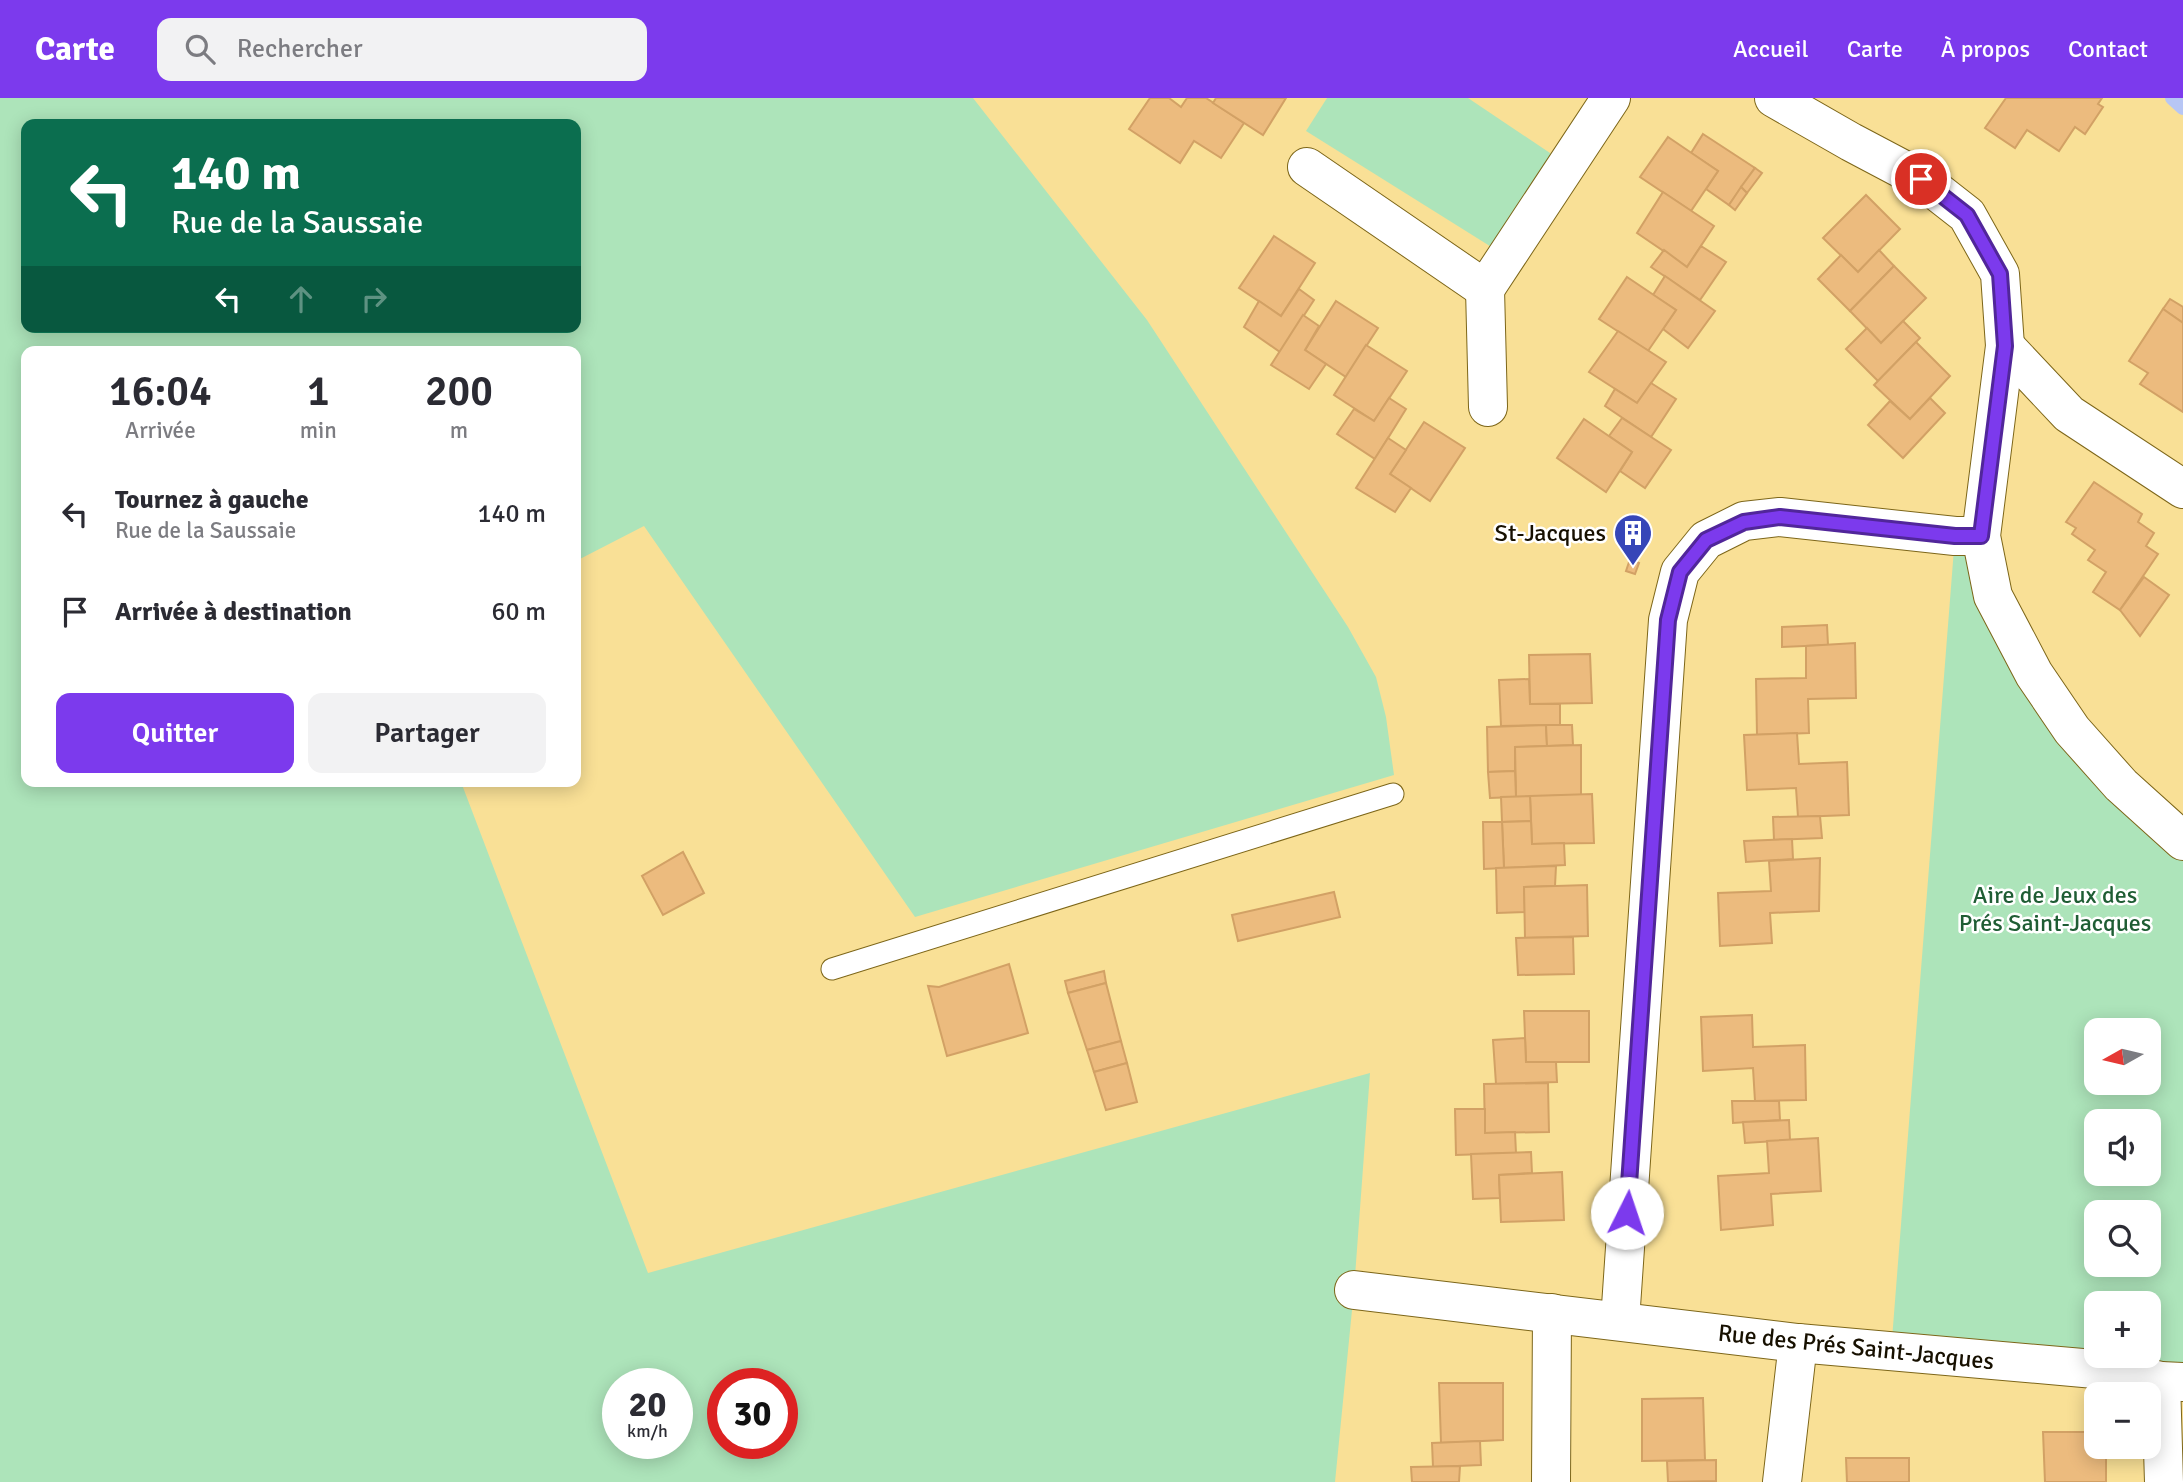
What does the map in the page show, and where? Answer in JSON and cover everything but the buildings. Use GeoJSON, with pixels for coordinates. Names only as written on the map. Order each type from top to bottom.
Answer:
{"type":"FeatureCollection","features":[{"type":"Feature","properties":{"kind":"street"},"geometry":{"type":"LineString","coordinates":[[1488,407],[1485,289],[1611,98]]}},
{"type":"Feature","properties":{"kind":"street"},"geometry":{"type":"LineString","coordinates":[[1774,98],[1921,179],[1967,215],[2000,274],[2005,346],[1981,536],[1993,596],[2035,674],[2072,730],[2112,776],[2183,841]]}},
{"type":"Feature","properties":{"kind":"street"},"geometry":{"type":"LineString","coordinates":[[1307,167],[1485,289]]}},
{"type":"Feature","properties":{"kind":"street"},"geometry":{"type":"LineString","coordinates":[[2005,346],[2069,414],[2183,489]]}},
{"type":"Feature","properties":{"kind":"street"},"geometry":{"type":"LineString","coordinates":[[1620,1321],[1668,620],[1680,572],[1706,540],[1744,522],[1780,517],[1955,536],[1981,536]]}},
{"type":"Feature","properties":{"kind":"street","name":"Rue des Prés Saint-Jacques"},"geometry":{"type":"LineString","coordinates":[[1354,1290],[1798,1343],[2117,1371],[2172,1382],[2164,1482]]}},
{"type":"Feature","properties":{"kind":"street"},"geometry":{"type":"LineString","coordinates":[[1551,1482],[1552,1313]]}},
{"type":"Feature","properties":{"kind":"street"},"geometry":{"type":"LineString","coordinates":[[1782,1482],[1798,1343]]}},
{"type":"Feature","properties":{"kind":"lane"},"geometry":{"type":"LineString","coordinates":[[832,968],[1393,794]]}},
{"type":"Feature","properties":{"kind":"green space"},"geometry":{"type":"Polygon","coordinates":[[[0,98],[973,98],[1147,320],[1348,627],[1376,677],[1386,717],[1394,775],[915,917],[644,526],[581,558],[581,346],[21,346],[21,787],[463,787],[648,1273],[1370,1073],[1354,1290],[1335,1482],[0,1482],[0,98]]]}},
{"type":"Feature","properties":{"kind":"green space"},"geometry":{"type":"Polygon","coordinates":[[[1327,98],[1468,98],[1553,155],[1493,248],[1306,131],[1327,98]]]}},
{"type":"Feature","properties":{"kind":"green space","name":"Aire de Jeux des Prés Saint-Jacques"},"geometry":{"type":"Polygon","coordinates":[[[1955,536],[2034,674],[2183,841],[2183,1382],[1891,1352],[1955,536]]]}},
{"type":"Feature","properties":{"kind":"waterway"},"geometry":{"type":"LineString","coordinates":[[2172,98],[2183,108]]}},
{"type":"Feature","properties":{"kind":"place","name":"St-Jacques"},"geometry":{"type":"Point","coordinates":[1633,567]}},
{"type":"Feature","properties":{"kind":"route"},"geometry":{"type":"LineString","coordinates":[[1627,1213],[1668,620],[1680,572],[1706,540],[1744,522],[1780,517],[1955,536],[1981,536],[2005,346],[2000,274],[1967,215],[1921,179]]}}]}
